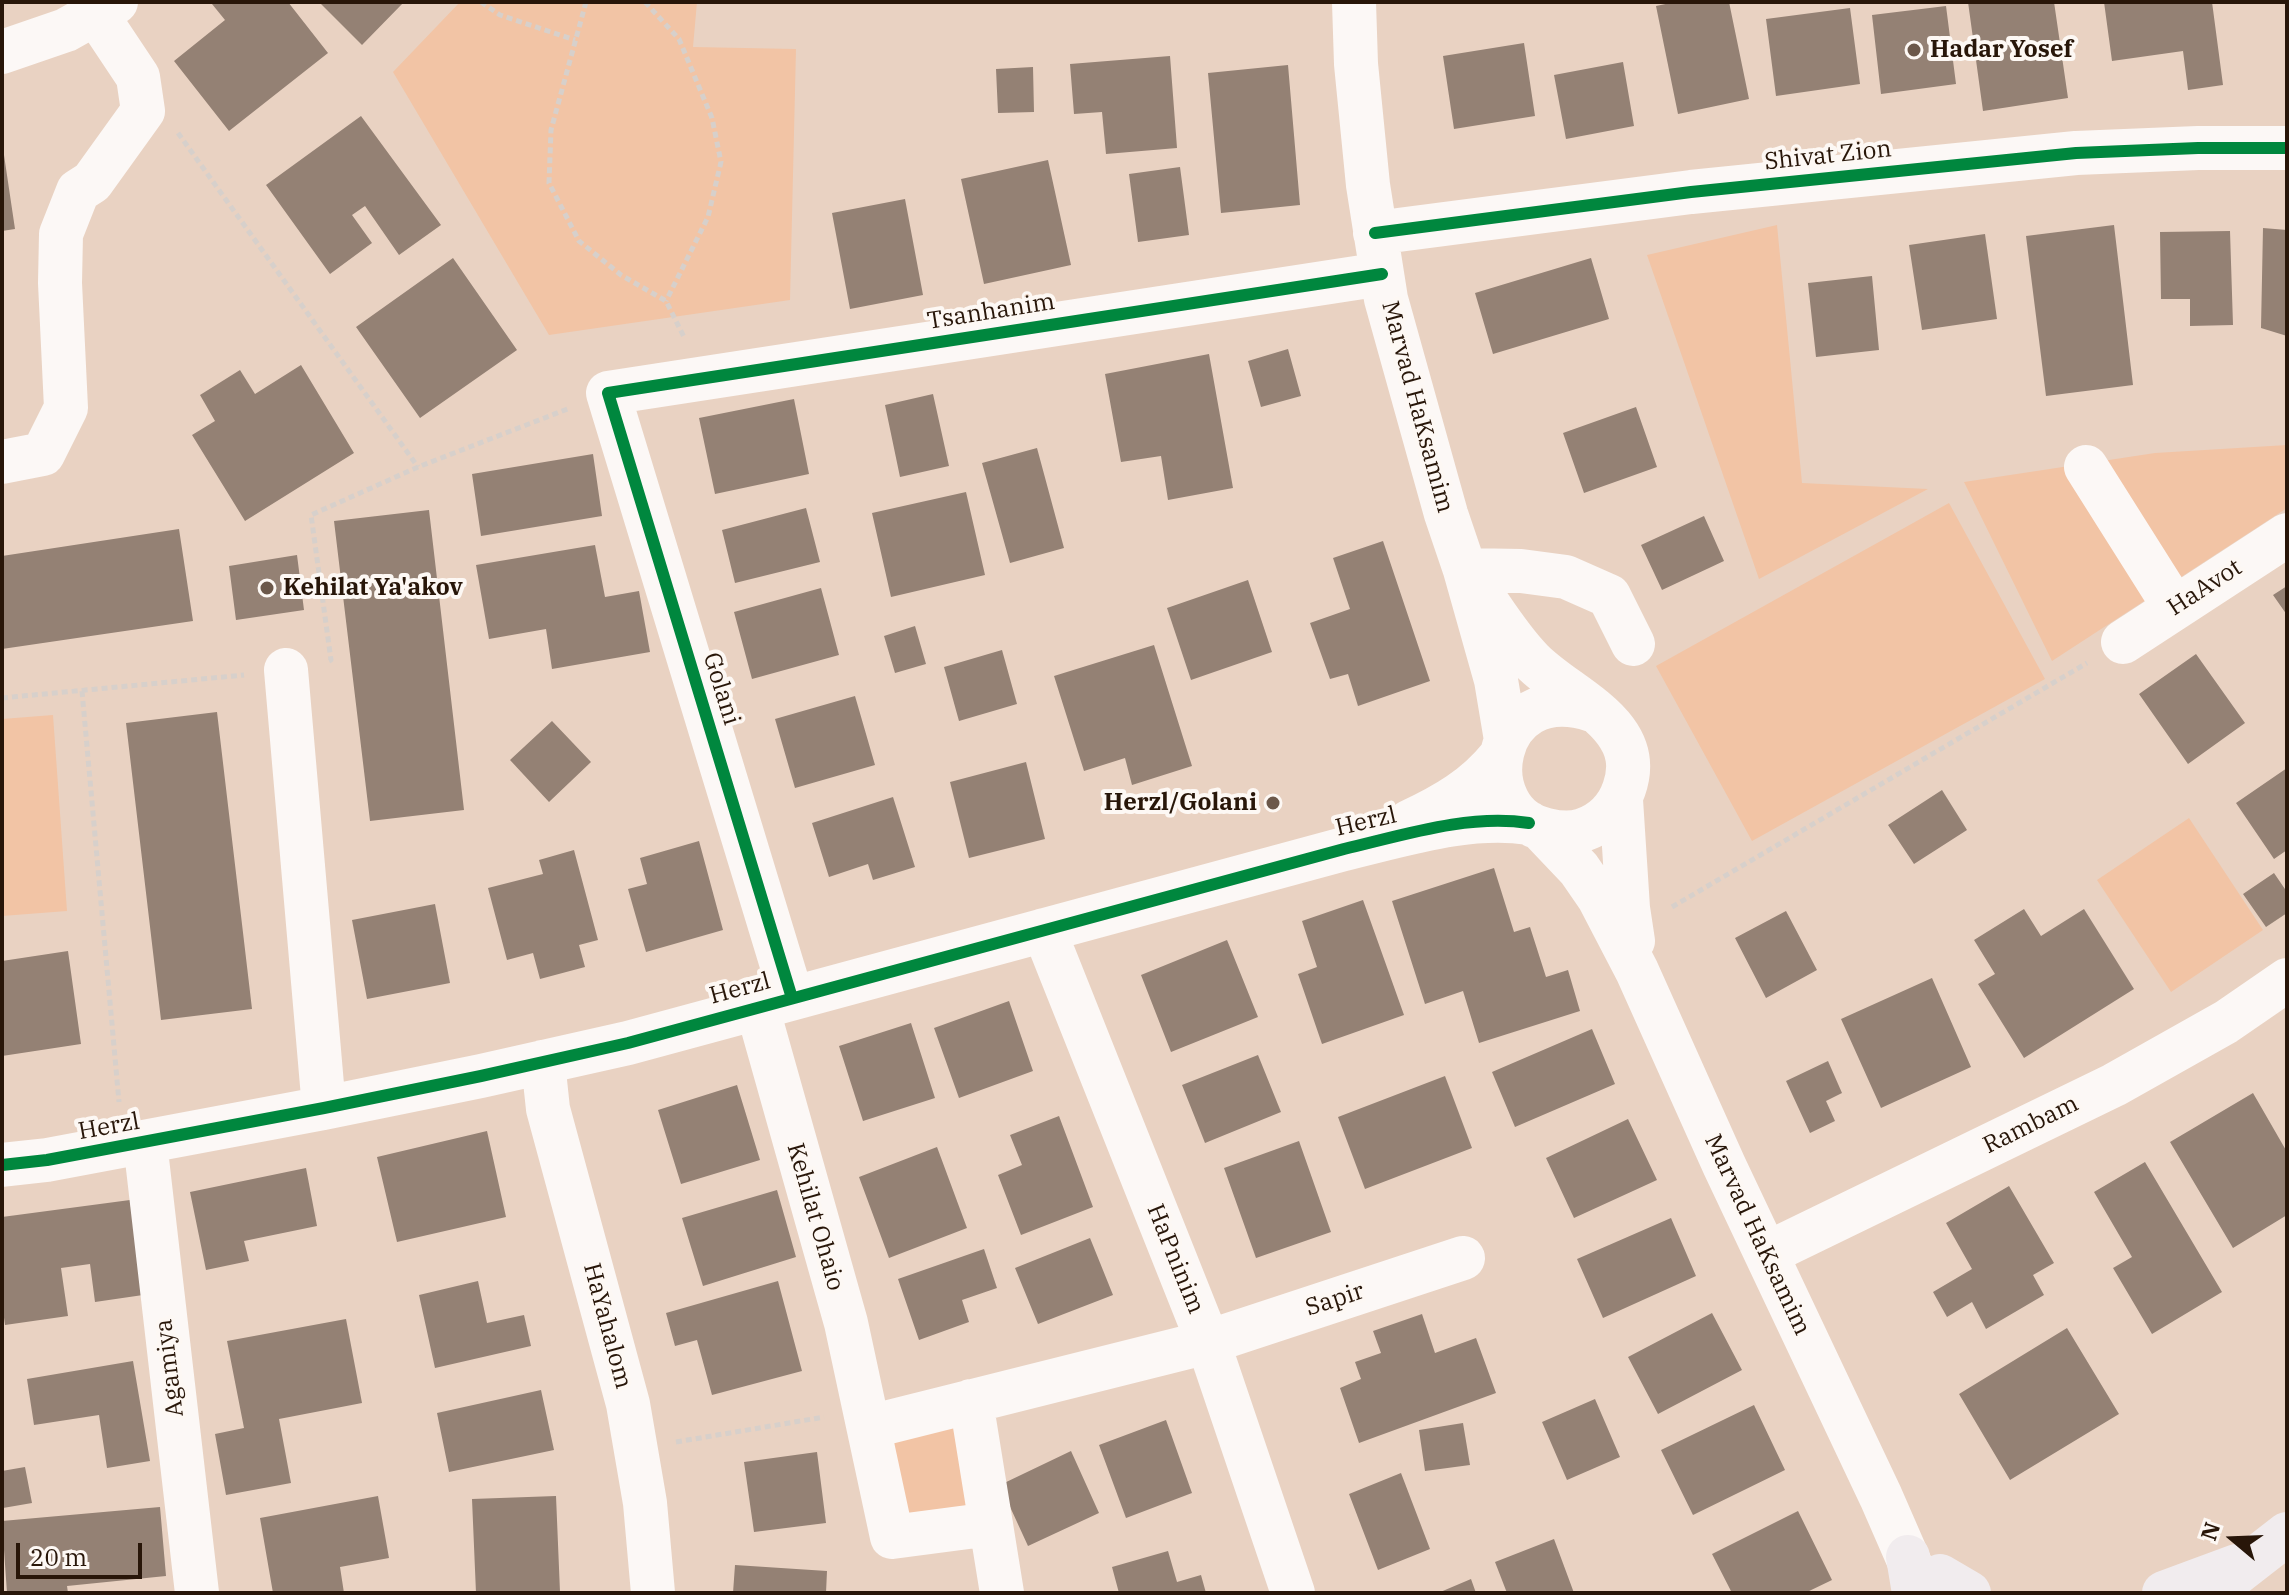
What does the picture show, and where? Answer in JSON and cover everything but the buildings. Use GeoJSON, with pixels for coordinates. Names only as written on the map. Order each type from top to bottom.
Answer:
{"type":"FeatureCollection","features":[{"type":"Feature","properties":{"kind":"main road"},"geometry":{"type":"LineString","coordinates":[[2211,1593],[2287,1534]]}},
{"type":"Feature","properties":{"kind":"main road"},"geometry":{"type":"LineString","coordinates":[[2164,1593],[2251,1561]]}},
{"type":"Feature","properties":{"kind":"street","name":"Marvad HaKsamim"},"geometry":{"type":"LineString","coordinates":[[1354,2],[1356,64],[1386,299],[1496,680],[1503,749]]}},
{"type":"Feature","properties":{"kind":"street"},"geometry":{"type":"LineString","coordinates":[[2,52],[66,30],[106,8],[138,77],[143,111],[92,182],[78,191],[61,234],[60,283],[66,408],[43,454],[2,462]]}},
{"type":"Feature","properties":{"kind":"street","name":"Shivat Zion"},"geometry":{"type":"LineString","coordinates":[[1379,254],[1691,192],[2076,153],[2287,148]]}},
{"type":"Feature","properties":{"kind":"street","name":"Tsanhanim"},"geometry":{"type":"LineString","coordinates":[[608,393],[705,378],[1379,254]]}},
{"type":"Feature","properties":{"kind":"street","name":"Golani"},"geometry":{"type":"LineString","coordinates":[[608,393],[774,1002]]}},
{"type":"Feature","properties":{"kind":"street"},"geometry":{"type":"LineString","coordinates":[[2086,467],[2175,608]]}},
{"type":"Feature","properties":{"kind":"street","name":"HaAvot"},"geometry":{"type":"LineString","coordinates":[[2123,642],[2287,535]]}},
{"type":"Feature","properties":{"kind":"street","name":"Marvad HaKsamim"},"geometry":{"type":"LineString","coordinates":[[1465,570],[1532,661],[1592,710]]}},
{"type":"Feature","properties":{"kind":"street"},"geometry":{"type":"LineString","coordinates":[[1465,570],[1521,571],[1566,577],[1609,596],[1633,644]]}},
{"type":"Feature","properties":{"kind":"street"},"geometry":{"type":"LineString","coordinates":[[286,670],[324,1108]]}},
{"type":"Feature","properties":{"kind":"street"},"geometry":{"type":"LineString","coordinates":[[1553,704],[1573,704],[1592,710],[1609,722],[1622,739],[1628,759],[1628,780],[1621,800],[1610,815],[1595,826],[1577,832],[1558,833],[1535,826],[1515,810],[1505,794],[1500,776],[1503,749],[1518,723],[1534,711],[1553,704]]}},
{"type":"Feature","properties":{"kind":"street","name":"Herzl"},"geometry":{"type":"LineString","coordinates":[[1344,849],[1387,833],[1462,793],[1485,776],[1503,749]]}},
{"type":"Feature","properties":{"kind":"street","name":"Marvad HaKsamim"},"geometry":{"type":"LineString","coordinates":[[1621,800],[1634,951]]}},
{"type":"Feature","properties":{"kind":"street","name":"Herzl"},"geometry":{"type":"LineString","coordinates":[[2,1165],[47,1160],[324,1108],[628,1043],[1344,849],[1445,826],[1504,820],[1535,826]]}},
{"type":"Feature","properties":{"kind":"street","name":"Marvad HaKsamim"},"geometry":{"type":"LineString","coordinates":[[1535,826],[1579,869],[1634,951],[1766,1254],[1881,1497],[1935,1584]]}},
{"type":"Feature","properties":{"kind":"street","name":"HaPninim"},"geometry":{"type":"LineString","coordinates":[[1044,930],[1208,1342],[1293,1593]]}},
{"type":"Feature","properties":{"kind":"street","name":"Rambam"},"geometry":{"type":"LineString","coordinates":[[1766,1254],[2114,1085],[2226,1022],[2287,980]]}},
{"type":"Feature","properties":{"kind":"street","name":"Kehilat Ohaio"},"geometry":{"type":"LineString","coordinates":[[774,1002],[892,1537],[991,1524]]}},
{"type":"Feature","properties":{"kind":"street","name":"HaYahalom"},"geometry":{"type":"LineString","coordinates":[[543,1062],[548,1109],[628,1404],[645,1503],[653,1593]]}},
{"type":"Feature","properties":{"kind":"street","name":"Agamiya"},"geometry":{"type":"LineString","coordinates":[[134,1144],[197,1593]]}},
{"type":"Feature","properties":{"kind":"street","name":"Sapir"},"geometry":{"type":"LineString","coordinates":[[1208,1342],[1463,1258]]}},
{"type":"Feature","properties":{"kind":"street"},"geometry":{"type":"LineString","coordinates":[[867,1419],[971,1401],[1208,1342]]}},
{"type":"Feature","properties":{"kind":"street"},"geometry":{"type":"LineString","coordinates":[[971,1401],[1002,1593]]}},
{"type":"Feature","properties":{"kind":"path"},"geometry":{"type":"LineString","coordinates":[[481,2],[500,15],[575,40]]}},
{"type":"Feature","properties":{"kind":"path"},"geometry":{"type":"LineString","coordinates":[[586,2],[551,130],[549,183],[579,241],[621,275],[666,301],[705,378]]}},
{"type":"Feature","properties":{"kind":"path"},"geometry":{"type":"LineString","coordinates":[[645,2],[679,39],[712,118],[721,162],[708,217],[666,301]]}},
{"type":"Feature","properties":{"kind":"path"},"geometry":{"type":"LineString","coordinates":[[138,77],[418,467]]}},
{"type":"Feature","properties":{"kind":"path"},"geometry":{"type":"LineString","coordinates":[[2,698],[286,670],[331,660],[311,515],[418,467],[608,393]]}},
{"type":"Feature","properties":{"kind":"path"},"geometry":{"type":"LineString","coordinates":[[1634,951],[2123,642]]}},
{"type":"Feature","properties":{"kind":"path"},"geometry":{"type":"LineString","coordinates":[[82,691],[134,1144]]}},
{"type":"Feature","properties":{"kind":"path"},"geometry":{"type":"LineString","coordinates":[[636,1448],[867,1419]]}},
{"type":"Feature","properties":{"kind":"shaded area"},"geometry":{"type":"Polygon","coordinates":[[[460,2],[697,2],[693,47],[796,49],[790,300],[549,335],[393,72],[460,2]]]}},
{"type":"Feature","properties":{"kind":"shaded area"},"geometry":{"type":"Polygon","coordinates":[[[1777,225],[1802,483],[1928,489],[1759,579],[1647,255],[1777,225]]]}},
{"type":"Feature","properties":{"kind":"shaded area"},"geometry":{"type":"Polygon","coordinates":[[[2287,445],[2287,508],[2052,661],[1964,482],[2155,453],[2287,445]]]}},
{"type":"Feature","properties":{"kind":"shaded area"},"geometry":{"type":"Polygon","coordinates":[[[1949,503],[2045,679],[1752,841],[1656,666],[1949,503]]]}},
{"type":"Feature","properties":{"kind":"shaded area"},"geometry":{"type":"Polygon","coordinates":[[[53,715],[67,911],[2,916],[2,719],[53,715]]]}},
{"type":"Feature","properties":{"kind":"shaded area"},"geometry":{"type":"Polygon","coordinates":[[[2189,818],[2263,930],[2171,992],[2097,880],[2189,818]]]}},
{"type":"Feature","properties":{"kind":"shaded area"},"geometry":{"type":"Polygon","coordinates":[[[971,1401],[991,1524],[892,1537],[869,1427],[971,1401]]]}},
{"type":"Feature","properties":{"kind":"cycle path"},"geometry":{"type":"LineString","coordinates":[[1375,233],[1691,192],[2076,153],[2287,148]]}},
{"type":"Feature","properties":{"kind":"cycle path"},"geometry":{"type":"LineString","coordinates":[[792,998],[608,393],[1382,274]]}},
{"type":"Feature","properties":{"kind":"cycle path"},"geometry":{"type":"LineString","coordinates":[[2,1165],[47,1160],[481,1076],[628,1043],[1344,849],[1436,827],[1482,821],[1529,823]]}},
{"type":"Feature","properties":{"kind":"place","name":"Hadar Yosef"},"geometry":{"type":"Point","coordinates":[1914,50]}},
{"type":"Feature","properties":{"kind":"place","name":"Kehilat Ya'akov"},"geometry":{"type":"Point","coordinates":[267,588]}},
{"type":"Feature","properties":{"kind":"place","name":"Herzl/Golani"},"geometry":{"type":"Point","coordinates":[1273,803]}}]}
